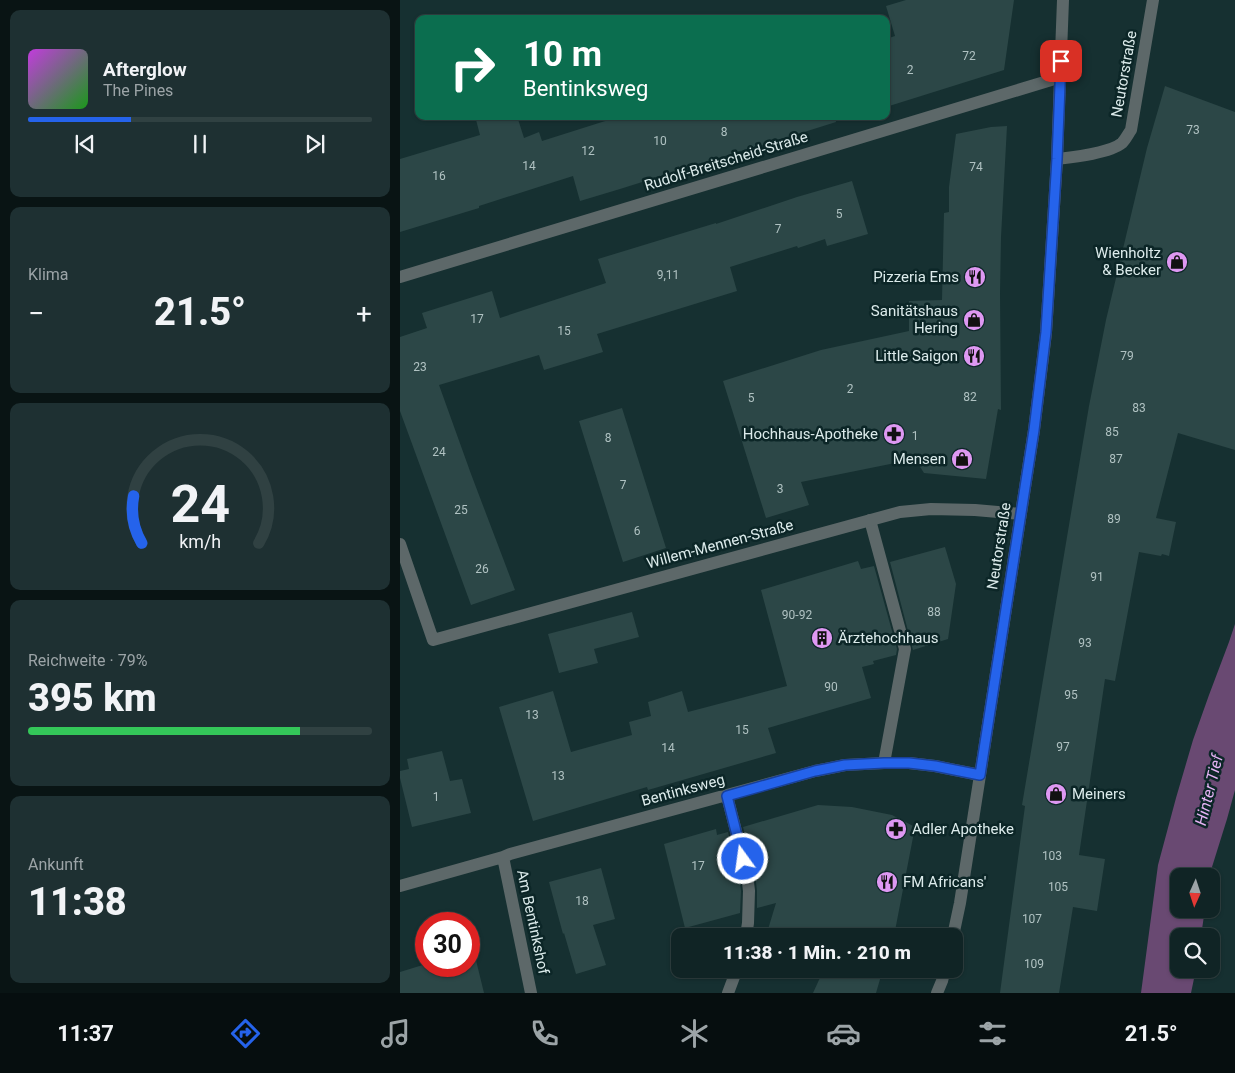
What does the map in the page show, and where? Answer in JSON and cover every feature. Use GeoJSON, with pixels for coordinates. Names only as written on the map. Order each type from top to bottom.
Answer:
{"type":"FeatureCollection","features":[{"type":"Feature","properties":{"kind":"street","name":"Neutorstraße"},"geometry":{"type":"LineString","coordinates":[[955,928],[1034,430],[1046,332],[1057,159],[1063,0]]}},
{"type":"Feature","properties":{"kind":"street","name":"Neutorstraße"},"geometry":{"type":"LineString","coordinates":[[1057,159],[1112,149],[1122,143],[1127,137],[1131,130],[1153,0]]}},
{"type":"Feature","properties":{"kind":"street","name":"Rudolf-Breitscheid-Straße"},"geometry":{"type":"LineString","coordinates":[[400,277],[1061,76]]}},
{"type":"Feature","properties":{"kind":"street","name":"Willem-Mennen-Straße"},"geometry":{"type":"LineString","coordinates":[[400,544],[433,640],[900,512],[931,509],[1020,514]]}},
{"type":"Feature","properties":{"kind":"street"},"geometry":{"type":"LineString","coordinates":[[870,520],[906,649],[884,763]]}},
{"type":"Feature","properties":{"kind":"street","name":"Bentinksweg"},"geometry":{"type":"LineString","coordinates":[[400,886],[510,854],[845,765],[909,763],[980,775]]}},
{"type":"Feature","properties":{"kind":"street"},"geometry":{"type":"LineString","coordinates":[[727,796],[747,874],[749,891],[747,928]]}},
{"type":"Feature","properties":{"kind":"street","name":"Am Bentinkshof"},"geometry":{"type":"LineString","coordinates":[[503,857],[531,993]]}},
{"type":"Feature","properties":{"kind":"street"},"geometry":{"type":"LineString","coordinates":[[728,993],[734,978]]}},
{"type":"Feature","properties":{"kind":"street"},"geometry":{"type":"LineString","coordinates":[[937,993],[943,978]]}},
{"type":"Feature","properties":{"kind":"water","name":"Hinter Tief"},"geometry":{"type":"Polygon","coordinates":[[[1235,624],[1235,790],[1212,868],[1170,868],[1170,918],[1204,918],[1202,928],[1170,928],[1170,978],[1194,978],[1191,993],[1141,993],[1158,865],[1193,740],[1235,624]]]}},
{"type":"Feature","properties":{"kind":"building"},"geometry":{"type":"Polygon","coordinates":[[[906,0],[1014,0],[1004,70],[890,106],[890,38],[895,36],[886,6],[906,0]]]}},
{"type":"Feature","properties":{"kind":"building"},"geometry":{"type":"Polygon","coordinates":[[[1165,86],[1235,112],[1235,450],[1178,433],[1156,518],[1176,522],[1169,556],[1139,552],[1115,681],[1105,679],[1079,855],[1105,859],[1097,911],[1073,907],[1059,993],[1000,993],[1025,806],[1022,805],[1089,406],[1106,320],[1147,148],[1165,86]]]}},
{"type":"Feature","properties":{"kind":"building"},"geometry":{"type":"Polygon","coordinates":[[[476,120],[518,120],[524,138],[539,132],[542,141],[608,120],[836,120],[836,122],[580,201],[573,176],[400,232],[400,159],[480,135],[476,120]]]}},
{"type":"Feature","properties":{"kind":"building"},"geometry":{"type":"Polygon","coordinates":[[[1007,126],[1001,237],[1001,410],[998,409],[986,479],[924,473],[915,459],[801,482],[809,505],[766,518],[723,381],[821,350],[909,331],[909,301],[942,300],[944,213],[949,212],[949,187],[956,134],[1007,126]]]}},
{"type":"Feature","properties":{"kind":"building"},"geometry":{"type":"Polygon","coordinates":[[[852,181],[868,234],[827,246],[825,239],[730,267],[737,291],[597,334],[603,352],[544,370],[539,355],[439,385],[515,590],[471,605],[400,411],[400,337],[427,328],[422,313],[492,291],[500,318],[606,283],[598,259],[852,181]]]}},
{"type":"Feature","properties":{"kind":"building"},"geometry":{"type":"Polygon","coordinates":[[[622,408],[666,548],[623,562],[579,421],[622,408]]]}},
{"type":"Feature","properties":{"kind":"building"},"geometry":{"type":"Polygon","coordinates":[[[945,547],[956,584],[948,639],[913,650],[890,562],[945,547]]]}},
{"type":"Feature","properties":{"kind":"building"},"geometry":{"type":"Polygon","coordinates":[[[858,561],[861,569],[874,566],[897,649],[896,655],[873,661],[874,664],[862,667],[871,698],[768,728],[776,753],[648,790],[647,787],[533,821],[499,707],[553,691],[571,752],[632,735],[629,722],[651,716],[648,702],[682,691],[688,712],[787,686],[761,590],[858,561]]]}},
{"type":"Feature","properties":{"kind":"building"},"geometry":{"type":"Polygon","coordinates":[[[632,612],[639,637],[594,649],[598,663],[559,673],[548,634],[632,612]]]}},
{"type":"Feature","properties":{"kind":"building"},"geometry":{"type":"Polygon","coordinates":[[[442,751],[450,781],[462,779],[471,813],[412,827],[400,771],[409,769],[407,759],[442,751]]]}},
{"type":"Feature","properties":{"kind":"building"},"geometry":{"type":"Polygon","coordinates":[[[818,805],[852,807],[892,815],[915,827],[896,928],[768,928],[776,903],[757,908],[755,873],[743,827],[818,805]]]}},
{"type":"Feature","properties":{"kind":"building"},"geometry":{"type":"Polygon","coordinates":[[[716,829],[717,835],[728,832],[739,875],[741,891],[740,913],[685,928],[664,844],[716,829]]]}},
{"type":"Feature","properties":{"kind":"building"},"geometry":{"type":"Polygon","coordinates":[[[601,868],[615,919],[593,925],[606,965],[576,974],[549,882],[601,868]]]}},
{"type":"Feature","properties":{"kind":"building"},"geometry":{"type":"Polygon","coordinates":[[[415,967],[415,977],[480,977],[484,993],[400,993],[400,972],[415,967]]]}},
{"type":"Feature","properties":{"kind":"building"},"geometry":{"type":"Polygon","coordinates":[[[820,978],[880,978],[876,993],[813,993],[820,978]]]}},
{"type":"Feature","properties":{"kind":"place","name":"Wienholtz & Becker"},"geometry":{"type":"Point","coordinates":[1177,262]}},
{"type":"Feature","properties":{"kind":"place","name":"Pizzeria Ems"},"geometry":{"type":"Point","coordinates":[975,277]}},
{"type":"Feature","properties":{"kind":"place","name":"Sanitätshaus Hering"},"geometry":{"type":"Point","coordinates":[974,320]}},
{"type":"Feature","properties":{"kind":"place","name":"Little Saigon"},"geometry":{"type":"Point","coordinates":[974,356]}},
{"type":"Feature","properties":{"kind":"place","name":"Hochhaus-Apotheke"},"geometry":{"type":"Point","coordinates":[894,434]}},
{"type":"Feature","properties":{"kind":"place","name":"Mensen"},"geometry":{"type":"Point","coordinates":[962,459]}},
{"type":"Feature","properties":{"kind":"place","name":"Ärztehochhaus"},"geometry":{"type":"Point","coordinates":[822,638]}},
{"type":"Feature","properties":{"kind":"place","name":"Meiners"},"geometry":{"type":"Point","coordinates":[1056,794]}},
{"type":"Feature","properties":{"kind":"place","name":"Adler Apotheke"},"geometry":{"type":"Point","coordinates":[896,829]}},
{"type":"Feature","properties":{"kind":"place","name":"FM Africans'"},"geometry":{"type":"Point","coordinates":[887,882]}},
{"type":"Feature","properties":{"kind":"route"},"geometry":{"type":"LineString","coordinates":[[743,859],[727,796],[815,771],[845,765],[909,763],[980,775],[1034,430],[1046,332],[1061,61]]}}]}
